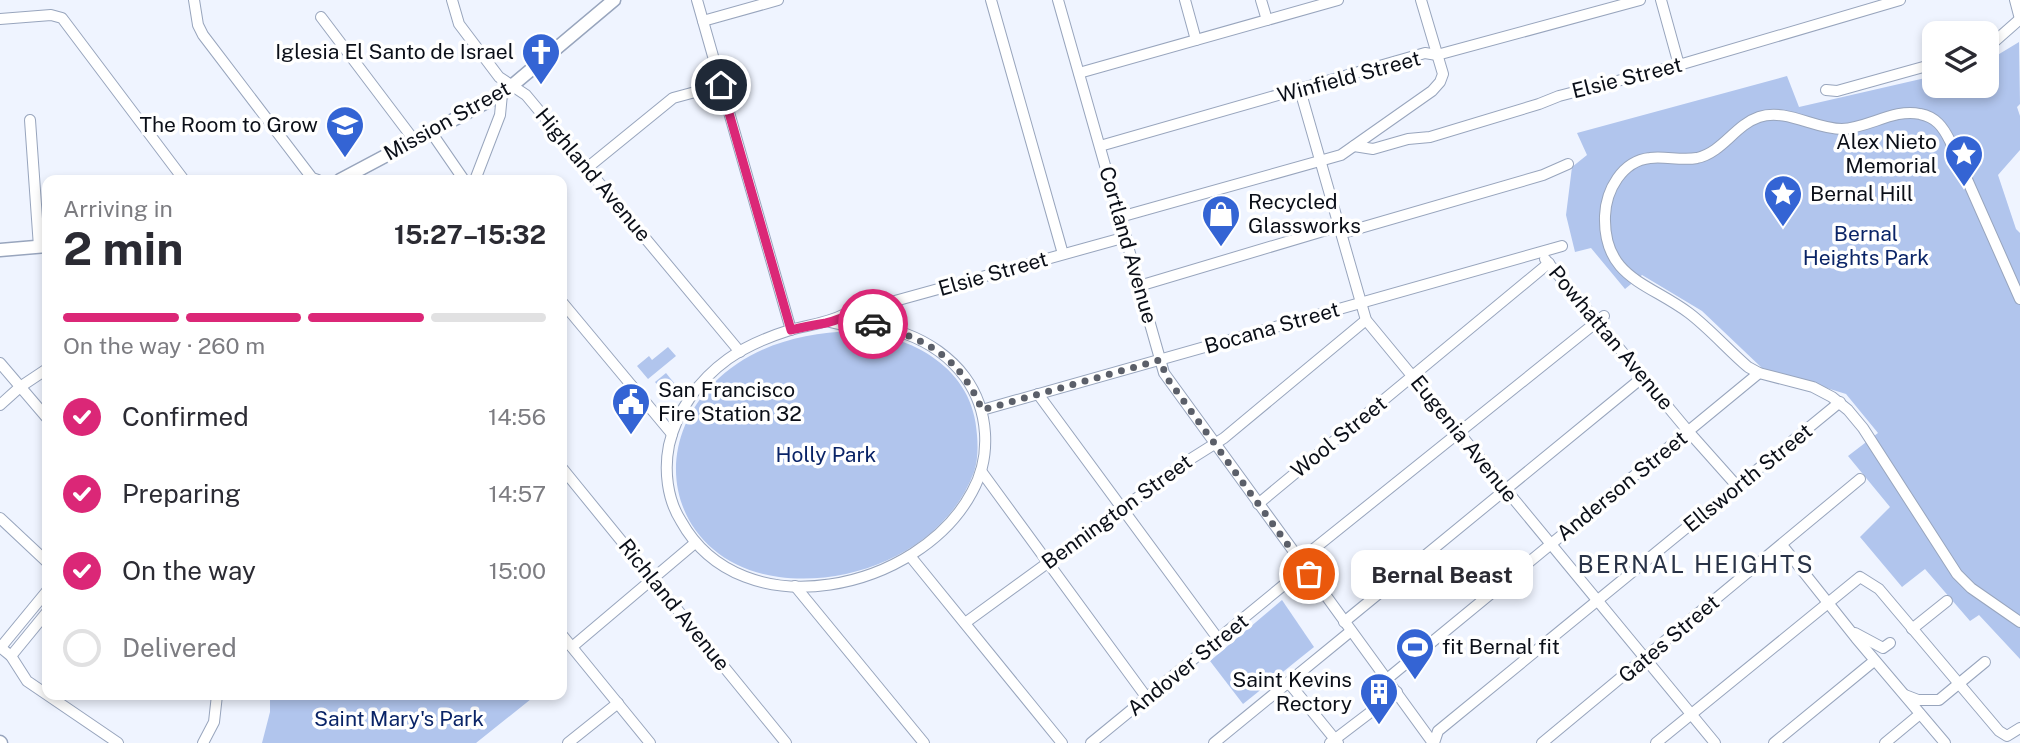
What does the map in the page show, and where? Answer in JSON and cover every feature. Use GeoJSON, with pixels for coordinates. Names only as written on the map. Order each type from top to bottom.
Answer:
{"type":"FeatureCollection","features":[{"type":"Feature","properties":{"kind":"main road","name":"Mission Street"},"geometry":{"type":"LineString","coordinates":[[349,175],[508,90],[614,0]]}},
{"type":"Feature","properties":{"kind":"main road"},"geometry":{"type":"LineString","coordinates":[[0,250],[42,247]]}},
{"type":"Feature","properties":{"kind":"street"},"geometry":{"type":"LineString","coordinates":[[194,0],[203,35],[310,175]]}},
{"type":"Feature","properties":{"kind":"street"},"geometry":{"type":"LineString","coordinates":[[697,0],[791,330]]}},
{"type":"Feature","properties":{"kind":"street"},"geometry":{"type":"LineString","coordinates":[[703,22],[778,0]]}},
{"type":"Feature","properties":{"kind":"street"},"geometry":{"type":"LineString","coordinates":[[991,0],[1063,254]]}},
{"type":"Feature","properties":{"kind":"street","name":"Cortland Avenue"},"geometry":{"type":"LineString","coordinates":[[1058,0],[1164,373],[1434,743]]}},
{"type":"Feature","properties":{"kind":"street"},"geometry":{"type":"LineString","coordinates":[[1185,0],[1196,40]]}},
{"type":"Feature","properties":{"kind":"street"},"geometry":{"type":"LineString","coordinates":[[1261,0],[1267,20]]}},
{"type":"Feature","properties":{"kind":"street"},"geometry":{"type":"LineString","coordinates":[[1079,73],[1338,0]]}},
{"type":"Feature","properties":{"kind":"street"},"geometry":{"type":"LineString","coordinates":[[1120,217],[1340,155],[1432,91],[1443,75],[1422,0]]}},
{"type":"Feature","properties":{"kind":"street","name":"Winfield Street"},"geometry":{"type":"LineString","coordinates":[[1100,146],[1425,53],[1437,55],[1640,0]]}},
{"type":"Feature","properties":{"kind":"street"},"geometry":{"type":"LineString","coordinates":[[1661,0],[1679,65]]}},
{"type":"Feature","properties":{"kind":"street","name":"Elsie Street"},"geometry":{"type":"LineString","coordinates":[[1354,146],[1373,149],[1408,139],[1430,137],[1571,92],[1679,65],[1900,0]]}},
{"type":"Feature","properties":{"kind":"street"},"geometry":{"type":"LineString","coordinates":[[1999,37],[2020,19],[2015,0]]}},
{"type":"Feature","properties":{"kind":"street","name":"Highland Avenue"},"geometry":{"type":"LineString","coordinates":[[452,3],[462,28],[508,90],[526,95],[740,352]]}},
{"type":"Feature","properties":{"kind":"street"},"geometry":{"type":"LineString","coordinates":[[0,19],[51,15],[62,18],[180,175]]}},
{"type":"Feature","properties":{"kind":"street"},"geometry":{"type":"LineString","coordinates":[[321,17],[414,140]]}},
{"type":"Feature","properties":{"kind":"street"},"geometry":{"type":"LineString","coordinates":[[1826,90],[1837,91],[1922,67]]}},
{"type":"Feature","properties":{"kind":"street"},"geometry":{"type":"LineString","coordinates":[[587,167],[673,98],[721,85]]}},
{"type":"Feature","properties":{"kind":"street"},"geometry":{"type":"LineString","coordinates":[[477,175],[508,90]]}},
{"type":"Feature","properties":{"kind":"street","name":"Eugenia Avenue"},"geometry":{"type":"LineString","coordinates":[[1300,90],[1366,320],[1715,743]]}},
{"type":"Feature","properties":{"kind":"street"},"geometry":{"type":"LineString","coordinates":[[2020,299],[1950,141],[1935,120],[1921,114],[1905,113],[1840,129],[1770,115],[1752,120],[1705,155],[1689,159],[1648,158],[1632,163],[1621,173],[1606,202],[1605,222],[1609,246],[1626,274],[1688,312],[1739,360],[1759,373],[1813,387],[1840,402],[1863,428],[1957,574],[1971,588],[2020,622]]}},
{"type":"Feature","properties":{"kind":"street"},"geometry":{"type":"LineString","coordinates":[[30,120],[42,237]]}},
{"type":"Feature","properties":{"kind":"street"},"geometry":{"type":"LineString","coordinates":[[431,132],[461,175]]}},
{"type":"Feature","properties":{"kind":"street"},"geometry":{"type":"LineString","coordinates":[[1139,286],[1543,175],[1567,164]]}},
{"type":"Feature","properties":{"kind":"street","name":"Elsie Street"},"geometry":{"type":"LineString","coordinates":[[873,324],[878,309],[884,304],[1126,237]]}},
{"type":"Feature","properties":{"kind":"street","name":"Bocana Street"},"geometry":{"type":"LineString","coordinates":[[982,410],[1562,246]]}},
{"type":"Feature","properties":{"kind":"street","name":"Powhattan Avenue"},"geometry":{"type":"LineString","coordinates":[[1540,253],[1600,318],[1643,377],[1737,486]]}},
{"type":"Feature","properties":{"kind":"street","name":"Wool Street"},"geometry":{"type":"LineString","coordinates":[[1258,503],[1549,263]]}},
{"type":"Feature","properties":{"kind":"street"},"geometry":{"type":"LineString","coordinates":[[567,308],[671,434]]}},
{"type":"Feature","properties":{"kind":"street","name":"Andover Street"},"geometry":{"type":"LineString","coordinates":[[1097,741],[1296,575],[1310,552],[1600,318]]}},
{"type":"Feature","properties":{"kind":"street","name":"Bennington Street"},"geometry":{"type":"LineString","coordinates":[[965,623],[1214,442],[1224,438],[1366,320]]}},
{"type":"Feature","properties":{"kind":"street"},"geometry":{"type":"LineString","coordinates":[[830,322],[863,327],[873,324],[907,334],[938,351],[965,376],[982,410],[986,441],[981,471],[967,502],[948,527],[910,556],[881,572],[848,582],[795,586],[757,580],[716,561],[695,543],[677,516],[668,483],[671,434],[678,417],[696,389],[717,368],[740,352],[791,330],[830,322]]}},
{"type":"Feature","properties":{"kind":"street"},"geometry":{"type":"LineString","coordinates":[[0,363],[42,412]]}},
{"type":"Feature","properties":{"kind":"street"},"geometry":{"type":"LineString","coordinates":[[0,405],[42,372]]}},
{"type":"Feature","properties":{"kind":"street","name":"Anderson Street"},"geometry":{"type":"LineString","coordinates":[[1387,679],[1759,373]]}},
{"type":"Feature","properties":{"kind":"street"},"geometry":{"type":"LineString","coordinates":[[1344,622],[1643,377]]}},
{"type":"Feature","properties":{"kind":"street"},"geometry":{"type":"LineString","coordinates":[[1038,394],[1219,640]]}},
{"type":"Feature","properties":{"kind":"street","name":"Ellsworth Street"},"geometry":{"type":"LineString","coordinates":[[1434,743],[1438,731],[1840,402]]}},
{"type":"Feature","properties":{"kind":"street"},"geometry":{"type":"LineString","coordinates":[[981,471],[1147,698]]}},
{"type":"Feature","properties":{"kind":"street","name":"Richland Avenue"},"geometry":{"type":"LineString","coordinates":[[567,474],[786,743]]}},
{"type":"Feature","properties":{"kind":"street","name":"Gates Street"},"geometry":{"type":"LineString","coordinates":[[1542,743],[1860,480]]}},
{"type":"Feature","properties":{"kind":"street"},"geometry":{"type":"LineString","coordinates":[[0,518],[42,557]]}},
{"type":"Feature","properties":{"kind":"street"},"geometry":{"type":"LineString","coordinates":[[572,647],[695,543]]}},
{"type":"Feature","properties":{"kind":"street"},"geometry":{"type":"LineString","coordinates":[[1782,545],[1874,661],[1945,743]]}},
{"type":"Feature","properties":{"kind":"street"},"geometry":{"type":"LineString","coordinates":[[910,556],[1062,743]]}},
{"type":"Feature","properties":{"kind":"street"},"geometry":{"type":"LineString","coordinates":[[1656,743],[1860,577],[1879,589],[1999,732],[2007,736],[2020,728]]}},
{"type":"Feature","properties":{"kind":"street"},"geometry":{"type":"LineString","coordinates":[[795,586],[924,743]]}},
{"type":"Feature","properties":{"kind":"street"},"geometry":{"type":"LineString","coordinates":[[42,597],[0,647],[12,656],[27,681],[42,691]]}},
{"type":"Feature","properties":{"kind":"street"},"geometry":{"type":"LineString","coordinates":[[1912,629],[1947,601]]}},
{"type":"Feature","properties":{"kind":"street"},"geometry":{"type":"LineString","coordinates":[[12,656],[42,618]]}},
{"type":"Feature","properties":{"kind":"street"},"geometry":{"type":"LineString","coordinates":[[1848,629],[1883,648],[1890,642]]}},
{"type":"Feature","properties":{"kind":"street"},"geometry":{"type":"LineString","coordinates":[[1214,743],[1351,631]]}},
{"type":"Feature","properties":{"kind":"street"},"geometry":{"type":"LineString","coordinates":[[567,641],[650,743]]}},
{"type":"Feature","properties":{"kind":"street"},"geometry":{"type":"LineString","coordinates":[[1774,743],[1874,661]]}},
{"type":"Feature","properties":{"kind":"street"},"geometry":{"type":"LineString","coordinates":[[1902,694],[1918,700],[1934,701],[1948,694],[1985,662]]}},
{"type":"Feature","properties":{"kind":"street"},"geometry":{"type":"LineString","coordinates":[[1289,683],[1334,742],[1396,692]]}},
{"type":"Feature","properties":{"kind":"street"},"geometry":{"type":"LineString","coordinates":[[55,700],[118,743]]}},
{"type":"Feature","properties":{"kind":"street"},"geometry":{"type":"LineString","coordinates":[[202,743],[214,722],[216,700]]}},
{"type":"Feature","properties":{"kind":"street"},"geometry":{"type":"LineString","coordinates":[[568,743],[618,703]]}},
{"type":"Feature","properties":{"kind":"street"},"geometry":{"type":"LineString","coordinates":[[1885,743],[1920,714]]}},
{"type":"Feature","properties":{"kind":"green space","name":"Bernal Heights Park"},"geometry":{"type":"Polygon","coordinates":[[[2019,42],[2020,104],[2017,107],[2020,116],[2020,150],[1998,175],[2016,229],[2020,233],[2020,659],[1979,615],[1970,621],[1925,569],[1902,587],[1860,537],[1890,507],[1848,456],[1878,433],[1846,394],[1762,368],[1702,311],[1642,275],[1625,289],[1591,248],[1575,252],[1566,215],[1572,167],[1587,155],[1577,133],[1787,76],[1799,107],[1922,79],[1922,98],[1999,98],[1999,54],[2019,42]]]}},
{"type":"Feature","properties":{"kind":"green space","name":"Holly Park"},"geometry":{"type":"Polygon","coordinates":[[[852,331],[874,334],[917,348],[936,359],[952,374],[965,391],[973,411],[978,444],[974,472],[961,499],[943,522],[895,557],[838,576],[779,577],[744,568],[716,552],[695,529],[682,503],[676,474],[679,443],[691,413],[713,384],[727,371],[760,351],[795,339],[852,331]]]}},
{"type":"Feature","properties":{"kind":"green space"},"geometry":{"type":"Polygon","coordinates":[[[668,347],[676,356],[648,379],[637,366],[649,356],[652,360],[668,347]]]}},
{"type":"Feature","properties":{"kind":"green space"},"geometry":{"type":"Polygon","coordinates":[[[666,373],[675,384],[664,393],[655,382],[666,373]]]}},
{"type":"Feature","properties":{"kind":"green space"},"geometry":{"type":"Polygon","coordinates":[[[1282,600],[1314,647],[1243,704],[1210,661],[1282,600]]]}},
{"type":"Feature","properties":{"kind":"green space","name":"Saint Mary's Park"},"geometry":{"type":"Polygon","coordinates":[[[270,700],[530,700],[476,743],[262,743],[270,712],[270,700]]]}},
{"type":"Feature","properties":{"kind":"way so far"},"geometry":{"type":"LineString","coordinates":[[873,324],[907,334],[952,362],[965,376],[982,410],[1160,360],[1167,378],[1309,574]]}},
{"type":"Feature","properties":{"kind":"place","name":"Iglesia El Santo de Israel"},"geometry":{"type":"Point","coordinates":[541,86]}},
{"type":"Feature","properties":{"kind":"place","name":"The Room to Grow"},"geometry":{"type":"Point","coordinates":[345,159]}},
{"type":"Feature","properties":{"kind":"place","name":"Alex Nieto Memorial"},"geometry":{"type":"Point","coordinates":[1964,188]}},
{"type":"Feature","properties":{"kind":"place","name":"Bernal Hill"},"geometry":{"type":"Point","coordinates":[1783,228]}},
{"type":"Feature","properties":{"kind":"place","name":"Recycled Glassworks"},"geometry":{"type":"Point","coordinates":[1221,248]}},
{"type":"Feature","properties":{"kind":"place","name":"San Francisco Fire Station 32"},"geometry":{"type":"Point","coordinates":[631,436]}},
{"type":"Feature","properties":{"kind":"place","name":"Bernal Beast"},"geometry":{"type":"Point","coordinates":[1309,574]}},
{"type":"Feature","properties":{"kind":"place","name":"fit Bernal fit"},"geometry":{"type":"Point","coordinates":[1415,681]}},
{"type":"Feature","properties":{"kind":"place","name":"Saint Kevins Rectory"},"geometry":{"type":"Point","coordinates":[1379,726]}},
{"type":"Feature","properties":{"kind":"district","name":"BERNAL HEIGHTS"},"geometry":{"type":"Point","coordinates":[1696,565]}},
{"type":"Feature","properties":{"kind":"route"},"geometry":{"type":"LineString","coordinates":[[721,85],[791,330],[830,322],[845,314],[863,315],[873,324]]}}]}
